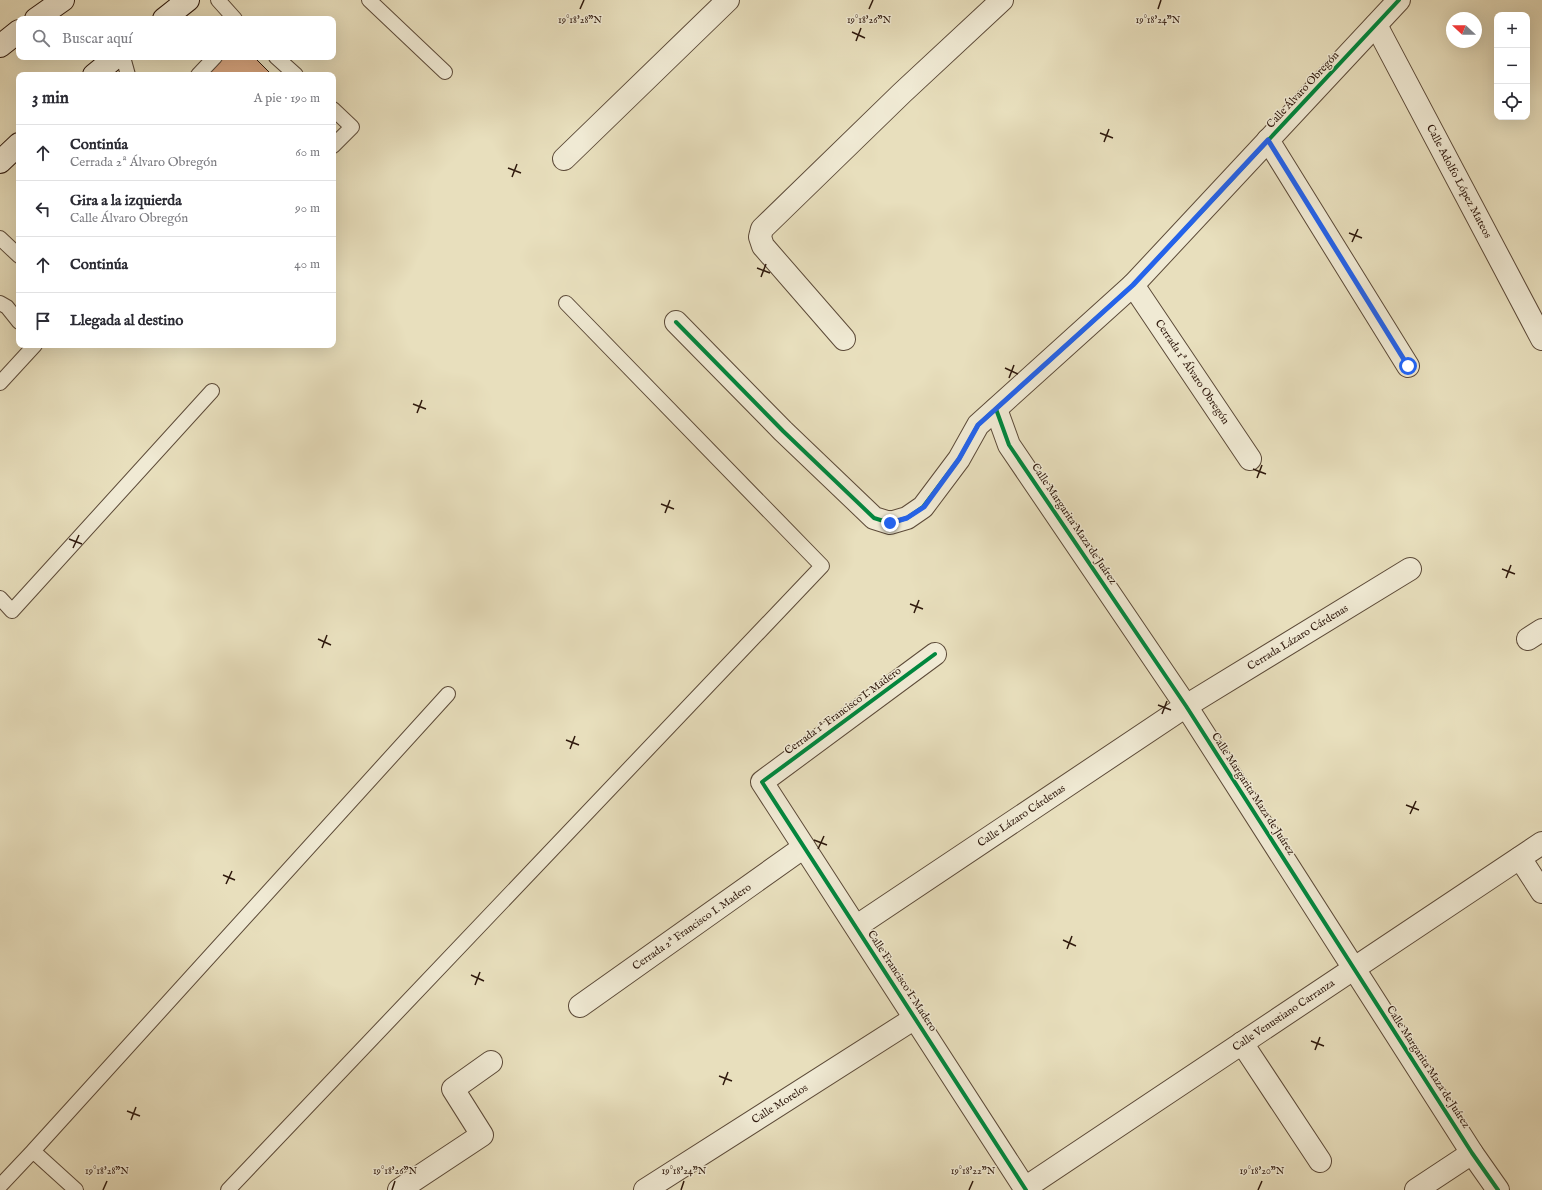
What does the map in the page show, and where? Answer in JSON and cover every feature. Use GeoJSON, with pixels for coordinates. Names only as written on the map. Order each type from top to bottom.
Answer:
{"type":"FeatureCollection","features":[{"type":"Feature","properties":{"kind":"street"},"geometry":{"type":"LineString","coordinates":[[40,16],[63,0]]}},
{"type":"Feature","properties":{"kind":"street"},"geometry":{"type":"LineString","coordinates":[[168,16],[188,0]]}},
{"type":"Feature","properties":{"kind":"street"},"geometry":{"type":"LineString","coordinates":[[564,159],[728,0]]}},
{"type":"Feature","properties":{"kind":"street"},"geometry":{"type":"LineString","coordinates":[[844,339],[763,246],[760,237],[762,229],[902,93],[1002,0]]}},
{"type":"Feature","properties":{"kind":"street","name":"Calle Álvaro Obregón"},"geometry":{"type":"LineString","coordinates":[[676,322],[783,431],[874,518],[890,523],[907,518],[924,507],[959,459],[978,425],[1133,285],[1399,0]]}},
{"type":"Feature","properties":{"kind":"street","name":"Calle Adolfo López Mateos"},"geometry":{"type":"LineString","coordinates":[[1376,25],[1542,339]]}},
{"type":"Feature","properties":{"kind":"street"},"geometry":{"type":"LineString","coordinates":[[0,46],[16,33]]}},
{"type":"Feature","properties":{"kind":"street"},"geometry":{"type":"LineString","coordinates":[[98,72],[112,60]]}},
{"type":"Feature","properties":{"kind":"street"},"geometry":{"type":"LineString","coordinates":[[1268,140],[1408,366]]}},
{"type":"Feature","properties":{"kind":"street"},"geometry":{"type":"LineString","coordinates":[[0,162],[16,147]]}},
{"type":"Feature","properties":{"kind":"street","name":"Cerrada 1ª Álvaro Obregón"},"geometry":{"type":"LineString","coordinates":[[1133,285],[1250,459]]}},
{"type":"Feature","properties":{"kind":"street","name":"Calle Margarita Maza de Juárez"},"geometry":{"type":"LineString","coordinates":[[996,409],[1009,444],[1186,706],[1472,1153],[1498,1190]]}},
{"type":"Feature","properties":{"kind":"street","name":"Cerrada Lázaro Cárdenas"},"geometry":{"type":"LineString","coordinates":[[1186,706],[1410,569]]}},
{"type":"Feature","properties":{"kind":"street","name":"Cerrada 1ª Francisco I. Madero"},"geometry":{"type":"LineString","coordinates":[[762,782],[935,654]]}},
{"type":"Feature","properties":{"kind":"street","name":"Calle Lázaro Cárdenas"},"geometry":{"type":"LineString","coordinates":[[857,926],[1186,706]]}},
{"type":"Feature","properties":{"kind":"street","name":"Calle Francisco I. Madero"},"geometry":{"type":"LineString","coordinates":[[762,782],[857,926],[1026,1189]]}},
{"type":"Feature","properties":{"kind":"street","name":"Calle Venustiano Carranza"},"geometry":{"type":"LineString","coordinates":[[1026,1189],[1242,1043],[1542,844]]}},
{"type":"Feature","properties":{"kind":"street","name":"Cerrada 2ª Francisco I. Madero"},"geometry":{"type":"LineString","coordinates":[[580,1006],[804,847]]}},
{"type":"Feature","properties":{"kind":"street"},"geometry":{"type":"LineString","coordinates":[[1520,858],[1542,892]]}},
{"type":"Feature","properties":{"kind":"street","name":"Calle Morelos"},"geometry":{"type":"LineString","coordinates":[[645,1190],[915,1018]]}},
{"type":"Feature","properties":{"kind":"street"},"geometry":{"type":"LineString","coordinates":[[1242,1043],[1320,1161]]}},
{"type":"Feature","properties":{"kind":"street"},"geometry":{"type":"LineString","coordinates":[[399,1190],[482,1135],[453,1089],[491,1062]]}},
{"type":"Feature","properties":{"kind":"street"},"geometry":{"type":"LineString","coordinates":[[1416,1190],[1472,1153]]}},
{"type":"Feature","properties":{"kind":"lane"},"geometry":{"type":"LineString","coordinates":[[218,0],[232,16]]}},
{"type":"Feature","properties":{"kind":"lane"},"geometry":{"type":"LineString","coordinates":[[369,0],[445,72]]}},
{"type":"Feature","properties":{"kind":"lane"},"geometry":{"type":"LineString","coordinates":[[124,60],[127,72]]}},
{"type":"Feature","properties":{"kind":"lane"},"geometry":{"type":"LineString","coordinates":[[201,72],[212,60]]}},
{"type":"Feature","properties":{"kind":"lane"},"geometry":{"type":"LineString","coordinates":[[279,60],[293,72]]}},
{"type":"Feature","properties":{"kind":"lane"},"geometry":{"type":"LineString","coordinates":[[336,113],[352,127],[336,143]]}},
{"type":"Feature","properties":{"kind":"lane"},"geometry":{"type":"LineString","coordinates":[[0,238],[16,253]]}},
{"type":"Feature","properties":{"kind":"lane"},"geometry":{"type":"LineString","coordinates":[[228,1190],[822,566],[566,303]]}},
{"type":"Feature","properties":{"kind":"lane"},"geometry":{"type":"LineString","coordinates":[[0,304],[7,307],[16,318]]}},
{"type":"Feature","properties":{"kind":"lane"},"geometry":{"type":"LineString","coordinates":[[0,383],[32,348]]}},
{"type":"Feature","properties":{"kind":"lane"},"geometry":{"type":"LineString","coordinates":[[0,598],[12,611],[212,391]]}},
{"type":"Feature","properties":{"kind":"lane"},"geometry":{"type":"LineString","coordinates":[[0,1186],[448,694]]}},
{"type":"Feature","properties":{"kind":"lane"},"geometry":{"type":"LineString","coordinates":[[33,1151],[76,1190]]}},
{"type":"Feature","properties":{"kind":"building"},"geometry":{"type":"Polygon","coordinates":[[[222,60],[257,60],[269,72],[210,72],[222,60]]]}},
{"type":"Feature","properties":{"kind":"cycle path"},"geometry":{"type":"LineString","coordinates":[[676,322],[783,431],[874,518],[890,523],[907,518],[923,507],[959,459],[978,425],[1133,285],[1399,0]]}},
{"type":"Feature","properties":{"kind":"cycle path"},"geometry":{"type":"LineString","coordinates":[[996,409],[1009,445],[1186,706],[1472,1153],[1498,1190]]}},
{"type":"Feature","properties":{"kind":"cycle path"},"geometry":{"type":"LineString","coordinates":[[935,654],[762,782],[1026,1190]]}},
{"type":"Feature","properties":{"kind":"route"},"geometry":{"type":"LineString","coordinates":[[890,523],[907,518],[924,507],[959,459],[978,425],[1133,285],[1268,140],[1408,366]]}}]}
